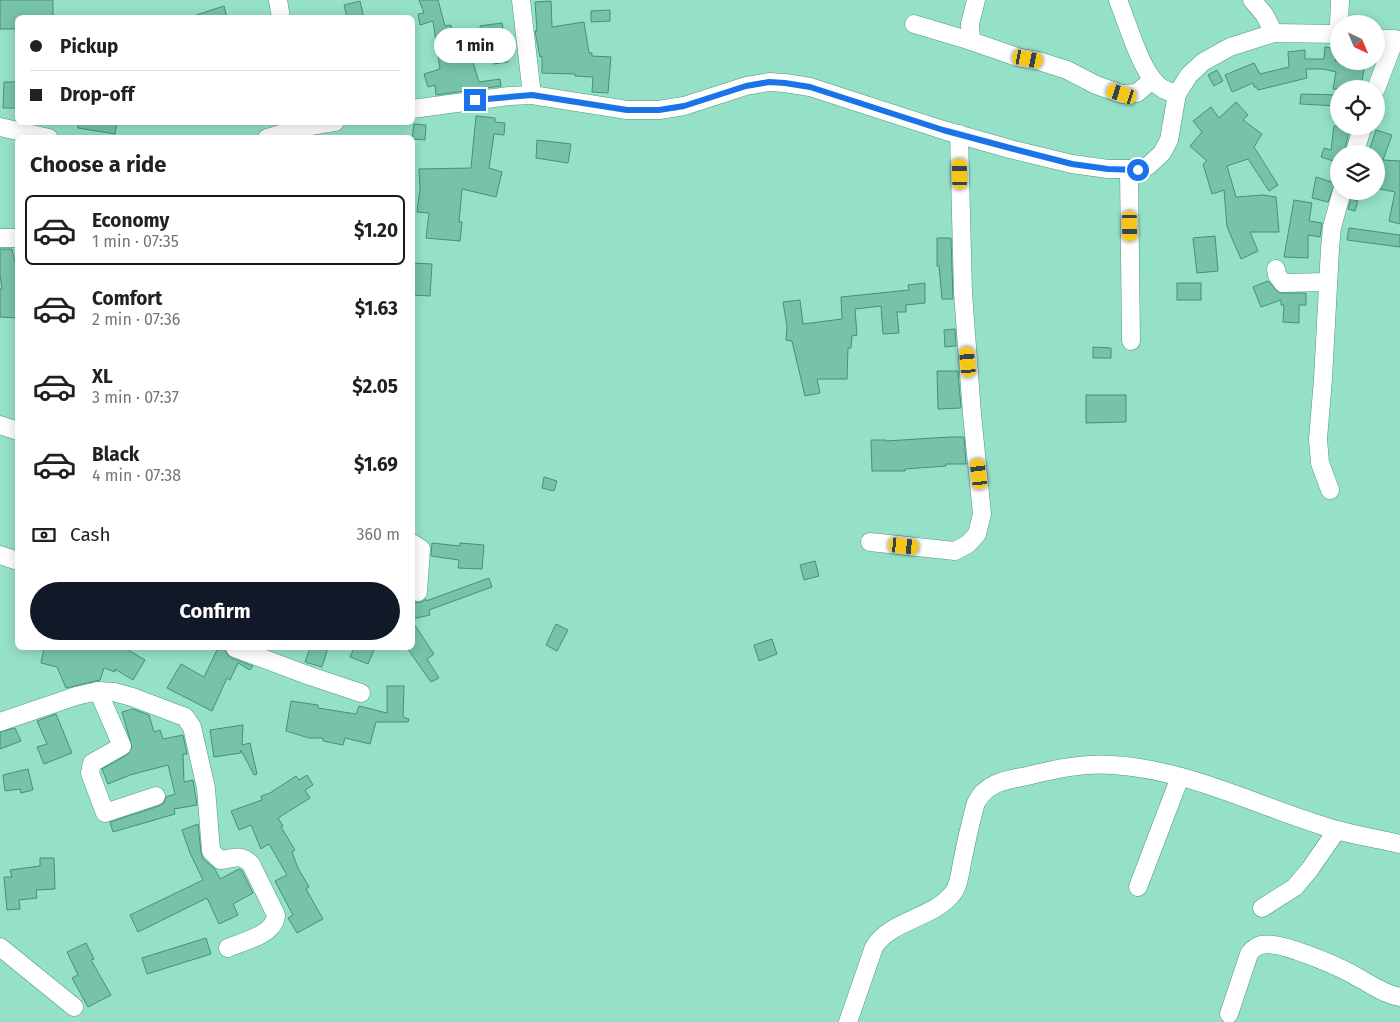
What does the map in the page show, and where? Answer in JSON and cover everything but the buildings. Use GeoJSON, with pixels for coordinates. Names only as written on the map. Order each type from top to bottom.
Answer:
{"type":"FeatureCollection","features":[{"type":"Feature","properties":{"kind":"street"},"geometry":{"type":"LineString","coordinates":[[278,0],[280,15]]}},
{"type":"Feature","properties":{"kind":"street"},"geometry":{"type":"LineString","coordinates":[[521,0],[532,95]]}},
{"type":"Feature","properties":{"kind":"street"},"geometry":{"type":"LineString","coordinates":[[971,41],[970,24],[976,0]]}},
{"type":"Feature","properties":{"kind":"street"},"geometry":{"type":"LineString","coordinates":[[1118,0],[1137,50],[1152,80],[1165,91],[1177,94]]}},
{"type":"Feature","properties":{"kind":"street"},"geometry":{"type":"LineString","coordinates":[[1252,0],[1264,14],[1274,33]]}},
{"type":"Feature","properties":{"kind":"street"},"geometry":{"type":"LineString","coordinates":[[1339,15],[1340,0]]}},
{"type":"Feature","properties":{"kind":"street"},"geometry":{"type":"LineString","coordinates":[[914,24],[1018,57],[1039,61],[1067,70],[1096,85],[1122,94],[1137,93],[1152,80]]}},
{"type":"Feature","properties":{"kind":"street"},"geometry":{"type":"LineString","coordinates":[[415,109],[509,96],[532,95],[627,110],[659,110],[684,106],[746,86],[769,82],[785,83],[810,87],[959,134],[1072,164],[1108,169],[1138,170],[1148,166],[1162,152],[1169,140],[1177,94],[1189,75],[1203,62],[1230,47],[1274,33],[1330,34]]}},
{"type":"Feature","properties":{"kind":"street"},"geometry":{"type":"LineString","coordinates":[[1380,80],[1397,40]]}},
{"type":"Feature","properties":{"kind":"street"},"geometry":{"type":"LineString","coordinates":[[275,135],[300,125]]}},
{"type":"Feature","properties":{"kind":"street"},"geometry":{"type":"LineString","coordinates":[[0,127],[35,135]]}},
{"type":"Feature","properties":{"kind":"street"},"geometry":{"type":"LineString","coordinates":[[870,542],[955,551],[968,544],[977,534],[982,514],[963,293],[959,134]]}},
{"type":"Feature","properties":{"kind":"street"},"geometry":{"type":"LineString","coordinates":[[1129,169],[1131,341]]}},
{"type":"Feature","properties":{"kind":"street"},"geometry":{"type":"LineString","coordinates":[[1330,490],[1320,463],[1318,439],[1332,227],[1340,200]]}},
{"type":"Feature","properties":{"kind":"street"},"geometry":{"type":"LineString","coordinates":[[0,238],[15,238]]}},
{"type":"Feature","properties":{"kind":"street"},"geometry":{"type":"LineString","coordinates":[[1276,269],[1277,275],[1283,283],[1328,282]]}},
{"type":"Feature","properties":{"kind":"street"},"geometry":{"type":"LineString","coordinates":[[0,425],[15,430]]}},
{"type":"Feature","properties":{"kind":"street"},"geometry":{"type":"LineString","coordinates":[[415,545],[421,548],[418,592]]}},
{"type":"Feature","properties":{"kind":"street"},"geometry":{"type":"LineString","coordinates":[[0,555],[15,560]]}},
{"type":"Feature","properties":{"kind":"street"},"geometry":{"type":"LineString","coordinates":[[239,650],[361,693]]}},
{"type":"Feature","properties":{"kind":"street"},"geometry":{"type":"LineString","coordinates":[[98,691],[122,746],[92,763],[90,773],[105,813],[156,796]]}},
{"type":"Feature","properties":{"kind":"street"},"geometry":{"type":"LineString","coordinates":[[0,722],[76,696],[98,691],[114,692],[132,697],[185,716],[190,722],[206,788],[211,851],[220,860],[238,856],[247,859],[276,915],[274,923],[265,932],[228,948]]}},
{"type":"Feature","properties":{"kind":"street"},"geometry":{"type":"LineString","coordinates":[[848,1022],[878,941],[894,929],[942,904],[954,892],[978,798],[988,788],[997,783],[1052,770],[1090,764],[1114,765],[1180,777],[1210,785],[1337,830],[1400,844]]}},
{"type":"Feature","properties":{"kind":"street"},"geometry":{"type":"LineString","coordinates":[[1138,887],[1180,777]]}},
{"type":"Feature","properties":{"kind":"street"},"geometry":{"type":"LineString","coordinates":[[1262,908],[1295,887],[1337,830]]}},
{"type":"Feature","properties":{"kind":"street"},"geometry":{"type":"LineString","coordinates":[[1229,1014],[1250,954],[1253,949],[1261,944],[1273,944],[1287,948],[1331,964],[1366,983],[1400,997]]}},
{"type":"Feature","properties":{"kind":"street"},"geometry":{"type":"LineString","coordinates":[[0,947],[74,1007]]}},
{"type":"Feature","properties":{"kind":"route"},"geometry":{"type":"LineString","coordinates":[[475,100],[532,95],[627,110],[659,110],[684,106],[746,86],[769,82],[785,83],[810,87],[943,130],[1072,164],[1108,169],[1138,170]]}}]}
